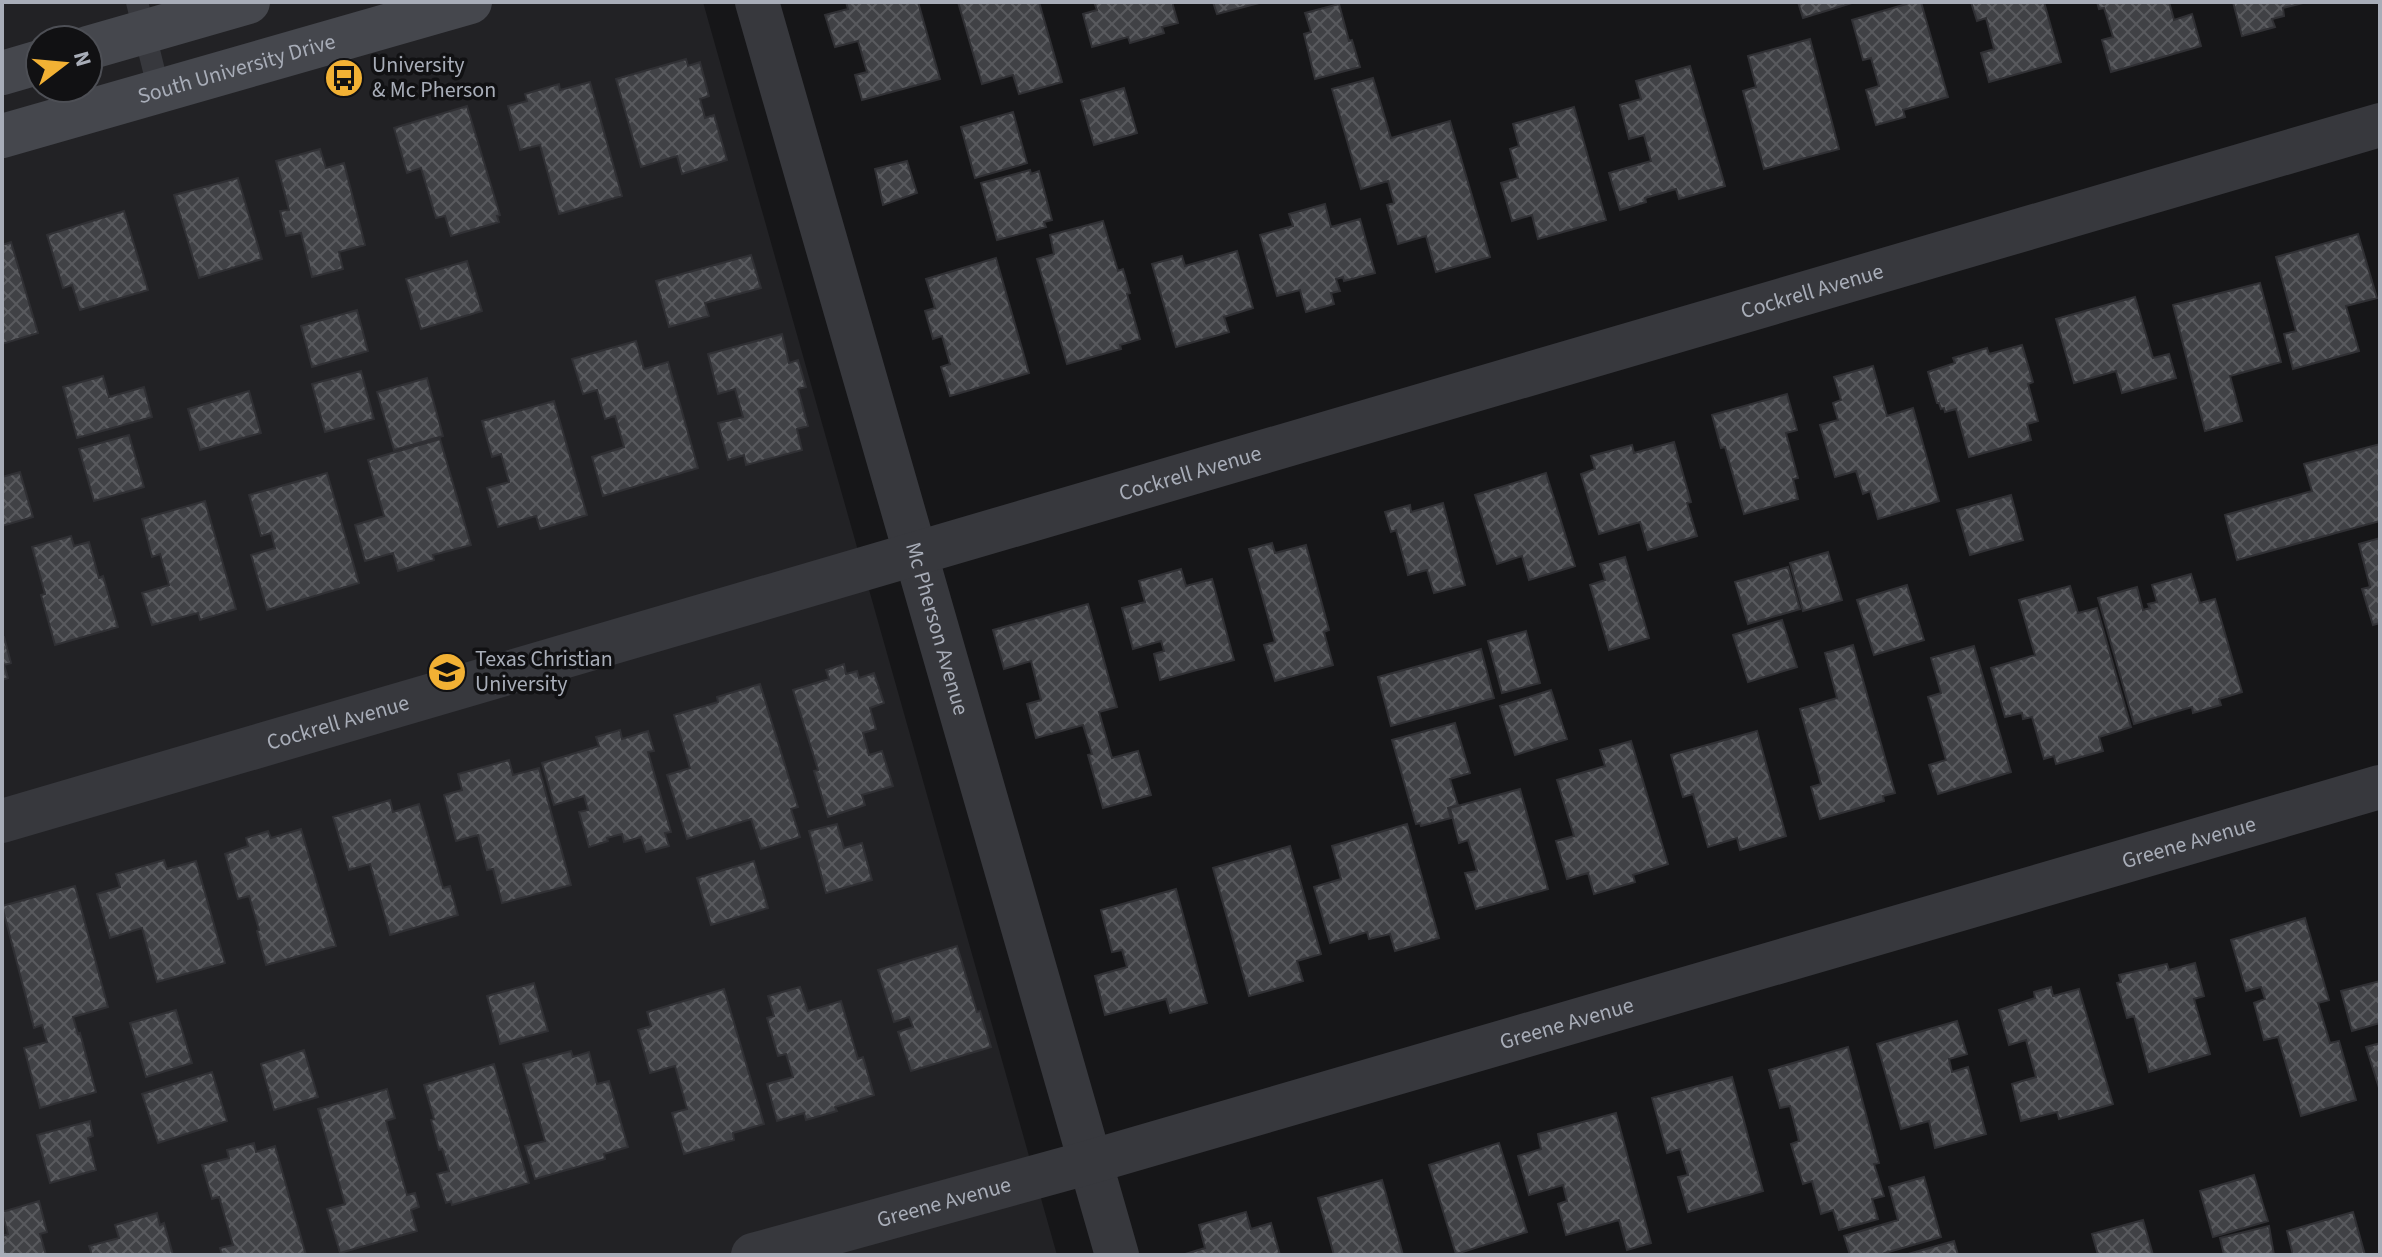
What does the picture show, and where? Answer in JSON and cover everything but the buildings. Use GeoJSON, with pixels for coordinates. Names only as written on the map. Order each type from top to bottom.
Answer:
{"type":"FeatureCollection","features":[{"type":"Feature","properties":{"kind":"main road"},"geometry":{"type":"LineString","coordinates":[[104,39],[141,17],[248,2]]}},
{"type":"Feature","properties":{"kind":"main road","name":"South University Drive"},"geometry":{"type":"LineString","coordinates":[[2,136],[470,2]]}},
{"type":"Feature","properties":{"kind":"main road"},"geometry":{"type":"LineString","coordinates":[[2,73],[24,67]]}},
{"type":"Feature","properties":{"kind":"street","name":"Mc Pherson Avenue"},"geometry":{"type":"LineString","coordinates":[[757,2],[1117,1255]]}},
{"type":"Feature","properties":{"kind":"street","name":"Cockrell Avenue"},"geometry":{"type":"LineString","coordinates":[[2,821],[2380,125]]}},
{"type":"Feature","properties":{"kind":"street","name":"Greene Avenue"},"geometry":{"type":"LineString","coordinates":[[753,1255],[1090,1162],[2380,787]]}},
{"type":"Feature","properties":{"kind":"lane"},"geometry":{"type":"LineString","coordinates":[[141,17],[159,91]]}},
{"type":"Feature","properties":{"kind":"shaded area","name":"Texas Christian University"},"geometry":{"type":"Polygon","coordinates":[[[2,2],[703,2],[1057,1255],[2,1255],[2,2]]]}},
{"type":"Feature","properties":{"kind":"place","name":"University & Mc Pherson"},"geometry":{"type":"Point","coordinates":[344,78]}},
{"type":"Feature","properties":{"kind":"place","name":"Texas Christian University"},"geometry":{"type":"Point","coordinates":[447,672]}}]}
